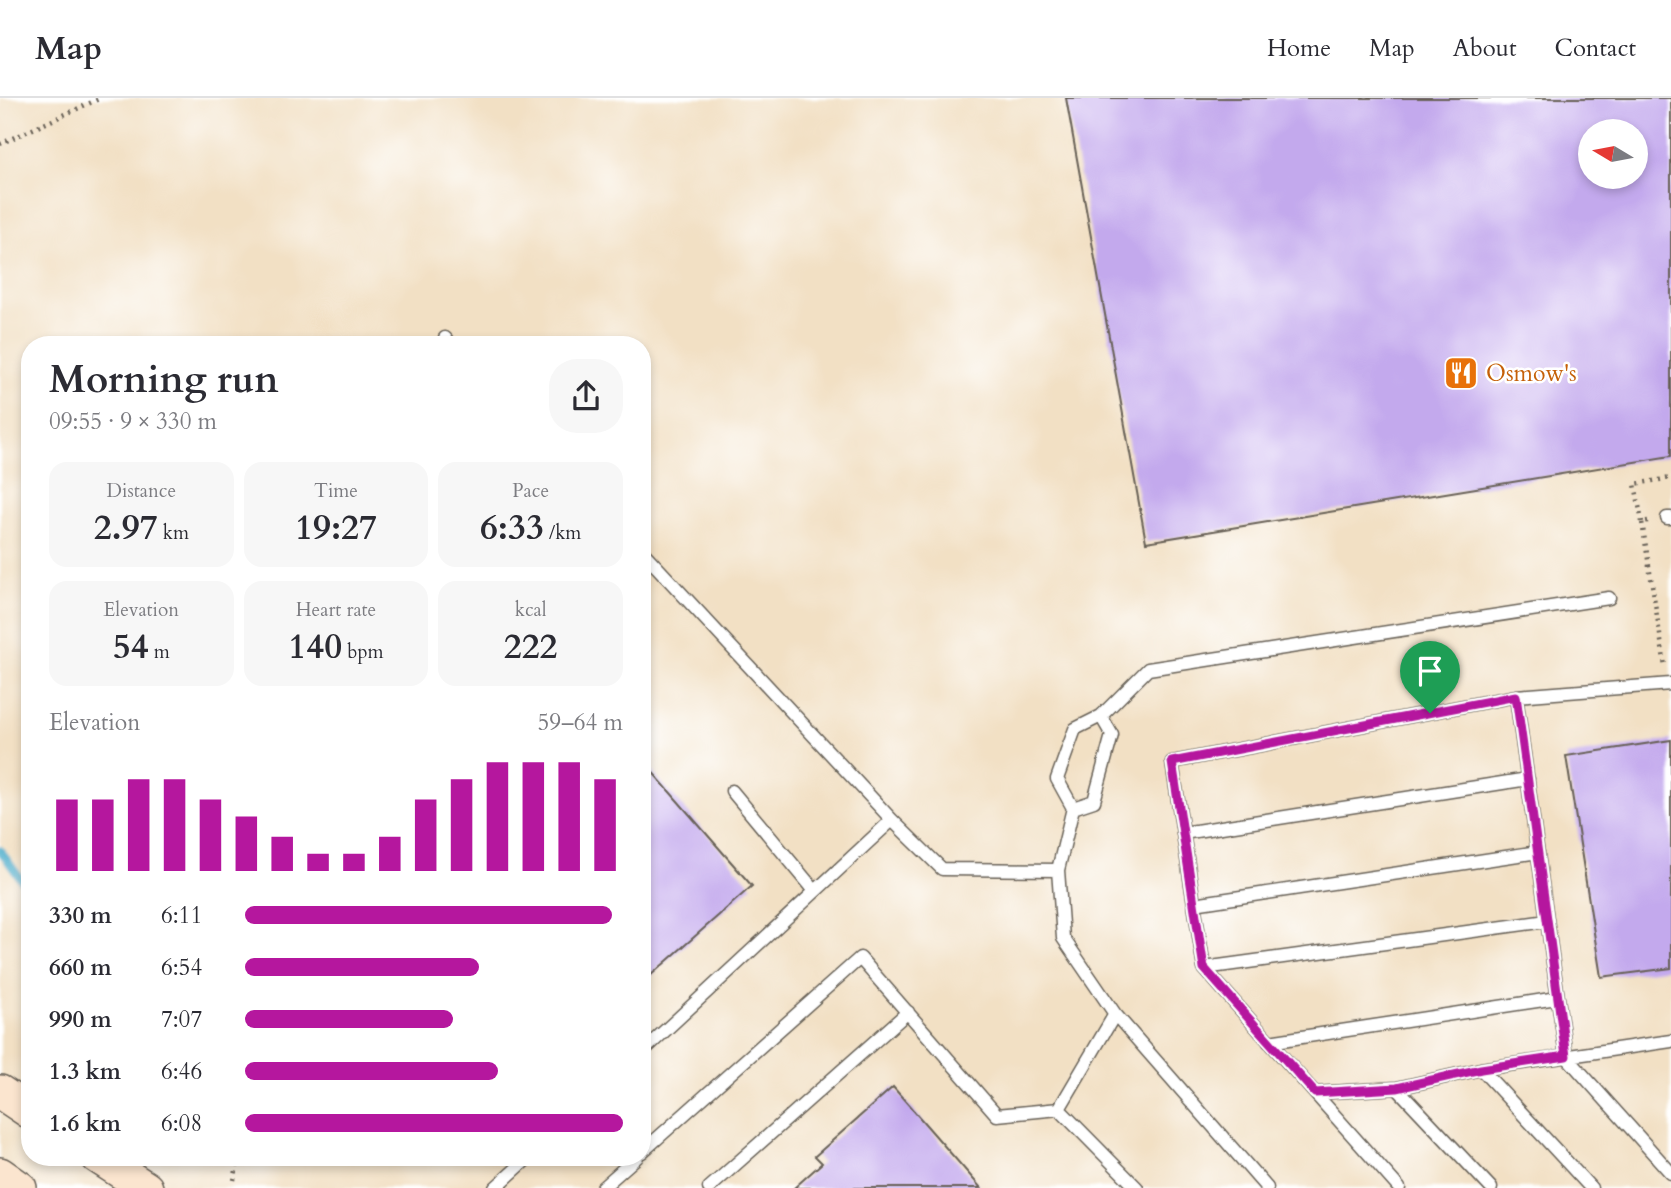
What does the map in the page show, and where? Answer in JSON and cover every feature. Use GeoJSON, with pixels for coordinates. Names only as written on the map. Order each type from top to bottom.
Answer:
{"type":"FeatureCollection","features":[{"type":"Feature","properties":{"kind":"main road"},"geometry":{"type":"LineString","coordinates":[[0,1093],[21,1106]]}},
{"type":"Feature","properties":{"kind":"main road"},"geometry":{"type":"LineString","coordinates":[[112,1166],[146,1188]]}},
{"type":"Feature","properties":{"kind":"main road"},"geometry":{"type":"LineString","coordinates":[[0,1174],[20,1188]]}},
{"type":"Feature","properties":{"kind":"lane"},"geometry":{"type":"LineString","coordinates":[[651,561],[892,820],[942,869],[1058,870]]}},
{"type":"Feature","properties":{"kind":"lane"},"geometry":{"type":"LineString","coordinates":[[1266,1188],[1115,1014],[1063,938],[1058,870],[1073,808],[1057,779],[1074,729],[1101,716],[1148,669],[1609,598]]}},
{"type":"Feature","properties":{"kind":"lane"},"geometry":{"type":"LineString","coordinates":[[1399,1188],[1204,968],[1172,762],[1516,696],[1669,684]]}},
{"type":"Feature","properties":{"kind":"lane"},"geometry":{"type":"LineString","coordinates":[[1516,696],[1566,1056],[1671,1173]]}},
{"type":"Feature","properties":{"kind":"lane"},"geometry":{"type":"LineString","coordinates":[[1073,808],[1094,801],[1111,735],[1101,716]]}},
{"type":"Feature","properties":{"kind":"lane"},"geometry":{"type":"LineString","coordinates":[[1183,833],[1528,779]]}},
{"type":"Feature","properties":{"kind":"lane"},"geometry":{"type":"LineString","coordinates":[[732,791],[815,891]]}},
{"type":"Feature","properties":{"kind":"lane"},"geometry":{"type":"LineString","coordinates":[[651,1044],[892,820]]}},
{"type":"Feature","properties":{"kind":"lane"},"geometry":{"type":"LineString","coordinates":[[1194,904],[1538,852]]}},
{"type":"Feature","properties":{"kind":"lane"},"geometry":{"type":"LineString","coordinates":[[1204,968],[1547,921]]}},
{"type":"Feature","properties":{"kind":"lane"},"geometry":{"type":"LineString","coordinates":[[651,1144],[860,958],[997,1115],[1059,1109]]}},
{"type":"Feature","properties":{"kind":"lane"},"geometry":{"type":"LineString","coordinates":[[1269,1042],[1557,998]]}},
{"type":"Feature","properties":{"kind":"lane"},"geometry":{"type":"LineString","coordinates":[[709,1188],[908,1012]]}},
{"type":"Feature","properties":{"kind":"lane"},"geometry":{"type":"LineString","coordinates":[[1059,1109],[1115,1014]]}},
{"type":"Feature","properties":{"kind":"lane"},"geometry":{"type":"LineString","coordinates":[[1315,1093],[1397,1088],[1481,1069],[1566,1056],[1669,1045]]}},
{"type":"Feature","properties":{"kind":"lane"},"geometry":{"type":"LineString","coordinates":[[1481,1069],[1591,1188]]}},
{"type":"Feature","properties":{"kind":"lane"},"geometry":{"type":"LineString","coordinates":[[1397,1088],[1491,1188]]}},
{"type":"Feature","properties":{"kind":"lane"},"geometry":{"type":"LineString","coordinates":[[1059,1109],[1137,1188]]}},
{"type":"Feature","properties":{"kind":"lane"},"geometry":{"type":"LineString","coordinates":[[495,1188],[519,1166]]}},
{"type":"Feature","properties":{"kind":"lane"},"geometry":{"type":"LineString","coordinates":[[602,1188],[627,1166]]}},
{"type":"Feature","properties":{"kind":"path"},"geometry":{"type":"LineString","coordinates":[[0,144],[101,98]]}},
{"type":"Feature","properties":{"kind":"path"},"geometry":{"type":"LineString","coordinates":[[1669,684],[1635,484],[1671,478]]}},
{"type":"Feature","properties":{"kind":"path"},"geometry":{"type":"LineString","coordinates":[[1642,522],[1669,518]]}},
{"type":"Feature","properties":{"kind":"path"},"geometry":{"type":"LineString","coordinates":[[234,1180],[237,1166]]}},
{"type":"Feature","properties":{"kind":"building"},"geometry":{"type":"Polygon","coordinates":[[[1066,98],[1671,98],[1671,456],[1146,542],[1066,98]]]}},
{"type":"Feature","properties":{"kind":"building"},"geometry":{"type":"Polygon","coordinates":[[[1671,740],[1671,968],[1601,977],[1566,756],[1671,740]]]}},
{"type":"Feature","properties":{"kind":"building"},"geometry":{"type":"Polygon","coordinates":[[[651,770],[752,886],[651,975],[651,770]]]}},
{"type":"Feature","properties":{"kind":"building"},"geometry":{"type":"Polygon","coordinates":[[[893,1087],[981,1188],[794,1188],[822,1163],[815,1156],[893,1087]]]}},
{"type":"Feature","properties":{"kind":"waterway"},"geometry":{"type":"LineString","coordinates":[[0,850],[21,879]]}},
{"type":"Feature","properties":{"kind":"place","name":"Osmow's"},"geometry":{"type":"Point","coordinates":[1461,373]}},
{"type":"Feature","properties":{"kind":"route"},"geometry":{"type":"LineString","coordinates":[[1516,696],[1566,1056],[1481,1069],[1397,1088],[1315,1093],[1204,968],[1172,762],[1430,713],[1516,696]]}}]}
